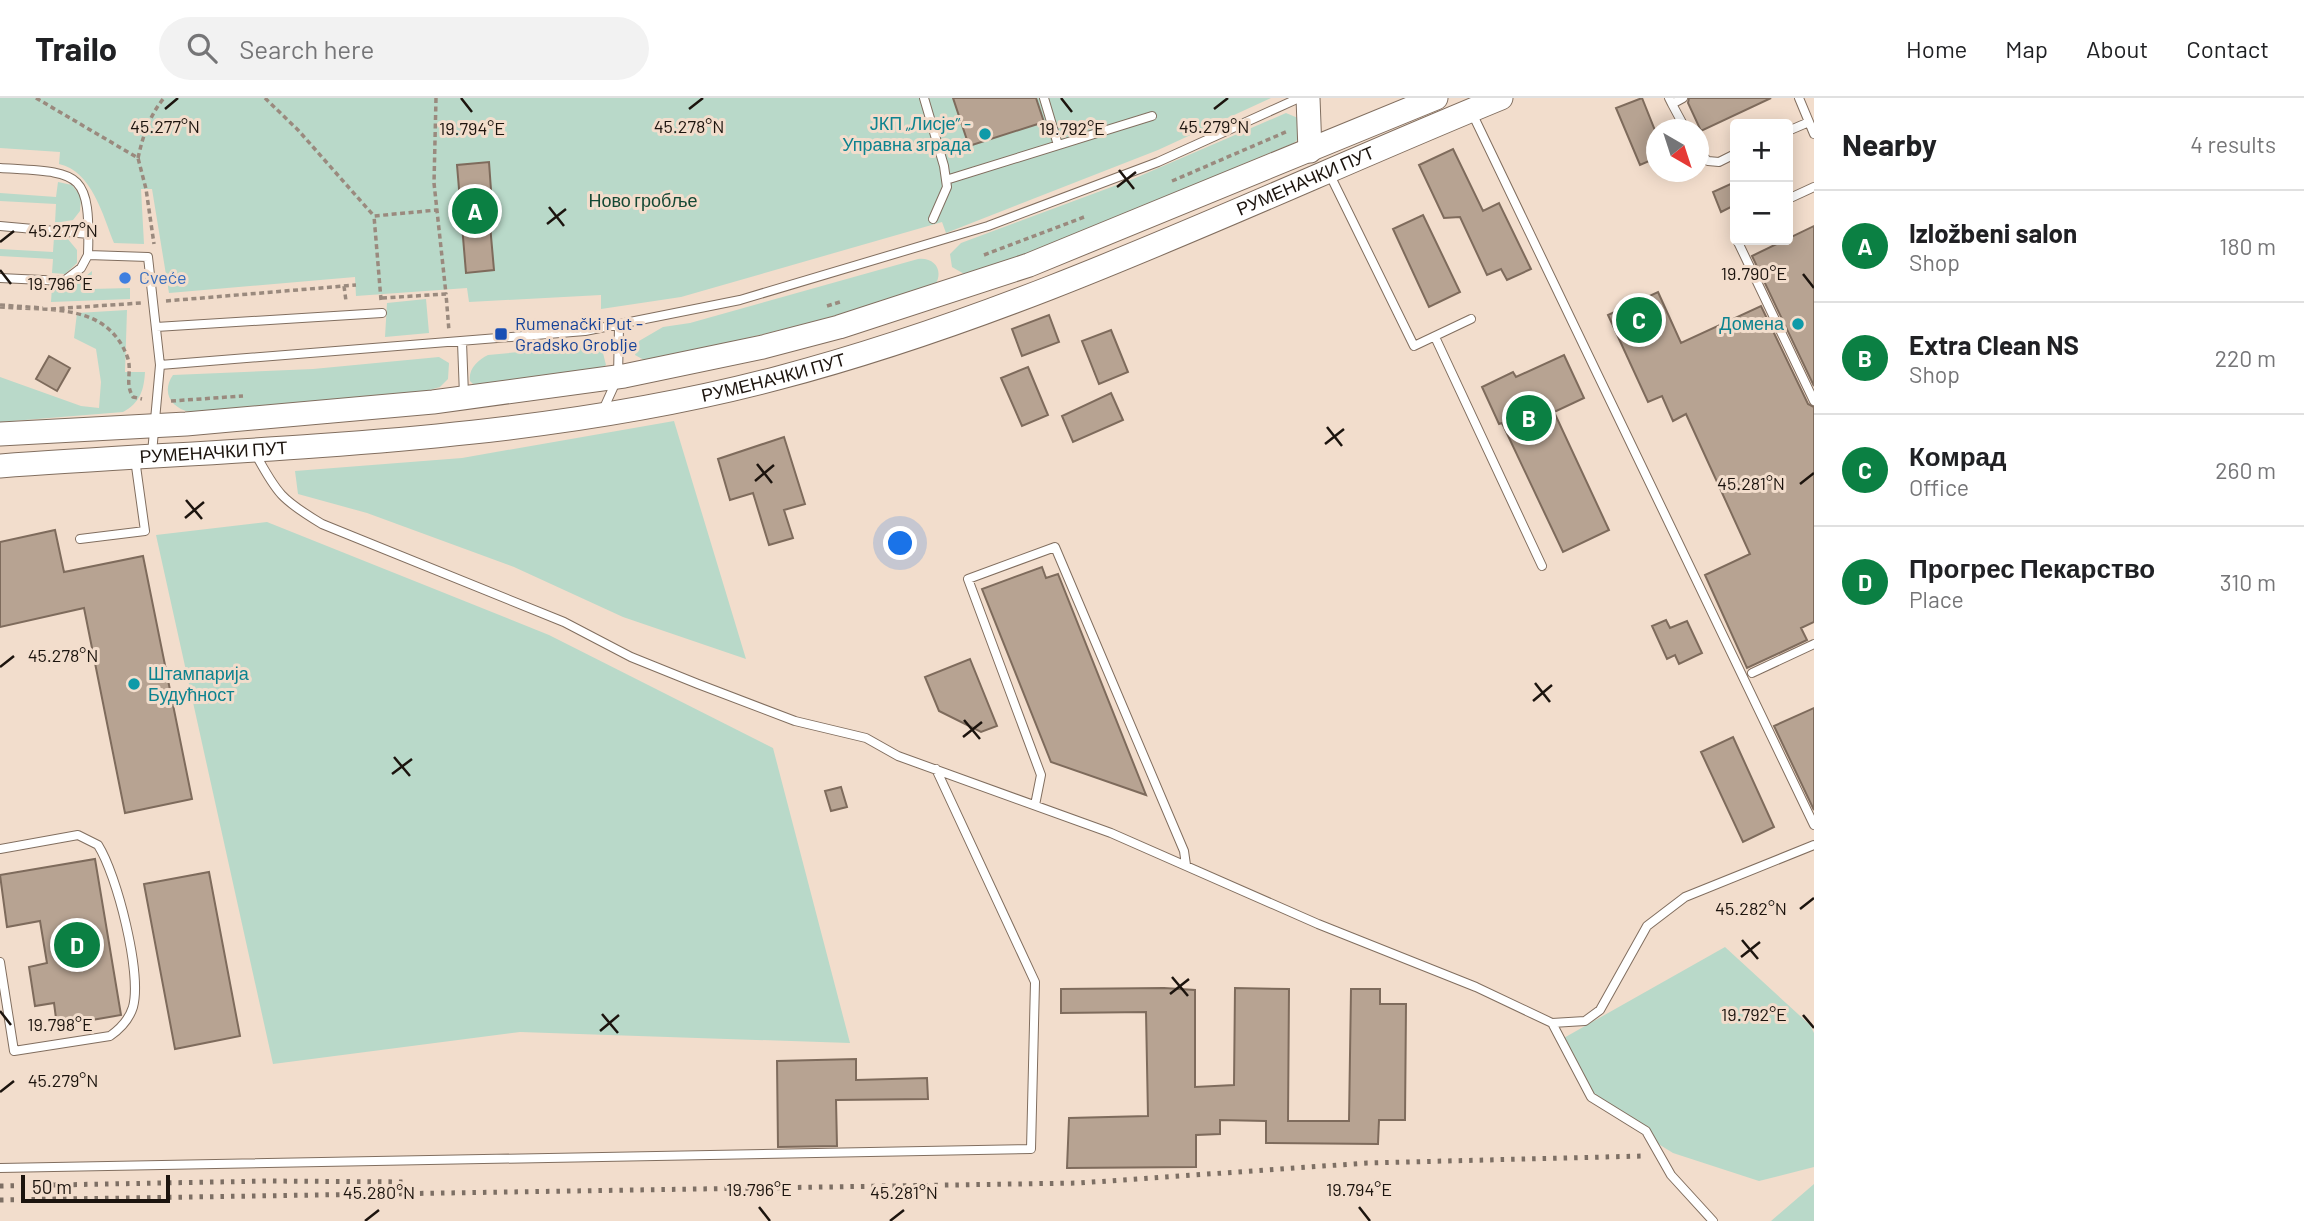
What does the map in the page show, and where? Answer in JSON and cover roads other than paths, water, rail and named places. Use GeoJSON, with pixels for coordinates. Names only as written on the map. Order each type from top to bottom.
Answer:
{"type":"FeatureCollection","features":[{"type":"Feature","properties":{"kind":"main road"},"geometry":{"type":"LineString","coordinates":[[1308,98],[1310,151]]}},
{"type":"Feature","properties":{"kind":"main road","name":"РУМЕНАЧКИ ПУТ"},"geometry":{"type":"LineString","coordinates":[[0,434],[153,425],[464,398],[618,377],[801,337],[964,287],[1127,228],[1436,98]]}},
{"type":"Feature","properties":{"kind":"main road","name":"РУМЕНАЧКИ ПУТ"},"geometry":{"type":"LineString","coordinates":[[0,466],[438,436],[601,415],[777,379],[962,321],[1124,259],[1502,98]]}},
{"type":"Feature","properties":{"kind":"lane"},"geometry":{"type":"LineString","coordinates":[[924,98],[947,187],[933,219]]}},
{"type":"Feature","properties":{"kind":"lane"},"geometry":{"type":"LineString","coordinates":[[1044,98],[1058,145]]}},
{"type":"Feature","properties":{"kind":"lane"},"geometry":{"type":"LineString","coordinates":[[160,365],[462,342],[619,326],[740,300],[988,226],[1158,162],[1299,98]]}},
{"type":"Feature","properties":{"kind":"lane"},"geometry":{"type":"LineString","coordinates":[[1680,119],[1671,101],[1683,98]]}},
{"type":"Feature","properties":{"kind":"lane"},"geometry":{"type":"LineString","coordinates":[[1799,98],[1814,134]]}},
{"type":"Feature","properties":{"kind":"lane"},"geometry":{"type":"LineString","coordinates":[[1471,111],[1814,825]]}},
{"type":"Feature","properties":{"kind":"lane"},"geometry":{"type":"LineString","coordinates":[[946,180],[1152,116]]}},
{"type":"Feature","properties":{"kind":"lane"},"geometry":{"type":"LineString","coordinates":[[1793,129],[1809,122]]}},
{"type":"Feature","properties":{"kind":"lane"},"geometry":{"type":"LineString","coordinates":[[1709,161],[1719,162],[1730,156]]}},
{"type":"Feature","properties":{"kind":"lane"},"geometry":{"type":"LineString","coordinates":[[0,168],[62,172],[68,176],[87,199],[89,234],[88,255],[81,268],[64,281],[0,278]]}},
{"type":"Feature","properties":{"kind":"lane"},"geometry":{"type":"LineString","coordinates":[[1329,173],[1414,346],[1471,319]]}},
{"type":"Feature","properties":{"kind":"lane"},"geometry":{"type":"LineString","coordinates":[[1793,197],[1814,187]]}},
{"type":"Feature","properties":{"kind":"lane"},"geometry":{"type":"LineString","coordinates":[[0,226],[89,234]]}},
{"type":"Feature","properties":{"kind":"lane"},"geometry":{"type":"LineString","coordinates":[[1739,245],[1814,401]]}},
{"type":"Feature","properties":{"kind":"lane"},"geometry":{"type":"LineString","coordinates":[[80,539],[145,530],[143,456],[153,425],[160,365],[148,257],[88,255]]}},
{"type":"Feature","properties":{"kind":"lane"},"geometry":{"type":"LineString","coordinates":[[156,327],[382,313]]}},
{"type":"Feature","properties":{"kind":"lane"},"geometry":{"type":"LineString","coordinates":[[601,415],[618,377],[619,326]]}},
{"type":"Feature","properties":{"kind":"lane"},"geometry":{"type":"LineString","coordinates":[[1435,337],[1542,566]]}},
{"type":"Feature","properties":{"kind":"lane"},"geometry":{"type":"LineString","coordinates":[[462,342],[464,398]]}},
{"type":"Feature","properties":{"kind":"lane"},"geometry":{"type":"LineString","coordinates":[[253,449],[273,485],[288,504],[322,524],[564,622],[631,657],[698,684],[795,721],[866,738],[898,756],[1111,833],[1318,924],[1476,987],[1552,1023],[1585,1021],[1600,1010],[1647,926],[1685,897],[1814,845]]}},
{"type":"Feature","properties":{"kind":"lane"},"geometry":{"type":"LineString","coordinates":[[1035,805],[1041,775],[968,579],[1055,547],[1184,851],[1185,865]]}},
{"type":"Feature","properties":{"kind":"lane"},"geometry":{"type":"LineString","coordinates":[[1752,673],[1814,644]]}},
{"type":"Feature","properties":{"kind":"lane"},"geometry":{"type":"LineString","coordinates":[[0,1168],[1031,1149],[1035,982],[936,769]]}},
{"type":"Feature","properties":{"kind":"lane"},"geometry":{"type":"LineString","coordinates":[[0,849],[78,835],[98,845],[119,897],[130,943],[134,998],[131,1013],[122,1026],[110,1036],[14,1051],[0,962]]}},
{"type":"Feature","properties":{"kind":"lane"},"geometry":{"type":"LineString","coordinates":[[1552,1023],[1591,1097],[1646,1132],[1671,1175],[1713,1221]]}},
{"type":"Feature","properties":{"kind":"railway"},"geometry":{"type":"LineString","coordinates":[[0,1200],[1079,1183],[1367,1163],[1643,1156]]}},
{"type":"Feature","properties":{"kind":"railway"},"geometry":{"type":"LineString","coordinates":[[0,1186],[268,1181],[409,1182]]}},
{"type":"Feature","properties":{"kind":"place","name":"ЈКП „Лисје” - Управна зграда"},"geometry":{"type":"Point","coordinates":[985,134]}},
{"type":"Feature","properties":{"kind":"place","name":"Izložbeni salon"},"geometry":{"type":"Point","coordinates":[475,211]}},
{"type":"Feature","properties":{"kind":"place","name":"Cveće"},"geometry":{"type":"Point","coordinates":[125,278]}},
{"type":"Feature","properties":{"kind":"place","name":"Комрад"},"geometry":{"type":"Point","coordinates":[1639,320]}},
{"type":"Feature","properties":{"kind":"place","name":"Домена"},"geometry":{"type":"Point","coordinates":[1798,324]}},
{"type":"Feature","properties":{"kind":"place","name":"Rumenački Put - Gradsko Groblje"},"geometry":{"type":"Point","coordinates":[501,334]}},
{"type":"Feature","properties":{"kind":"place","name":"Extra Clean NS"},"geometry":{"type":"Point","coordinates":[1529,418]}},
{"type":"Feature","properties":{"kind":"place","name":"Штампарија Будућност"},"geometry":{"type":"Point","coordinates":[134,684]}},
{"type":"Feature","properties":{"kind":"place","name":"Прогрес Пекарство"},"geometry":{"type":"Point","coordinates":[77,945]}},
{"type":"Feature","properties":{"kind":"park label","name":"Ново гробље"},"geometry":{"type":"Point","coordinates":[643,201]}}]}
